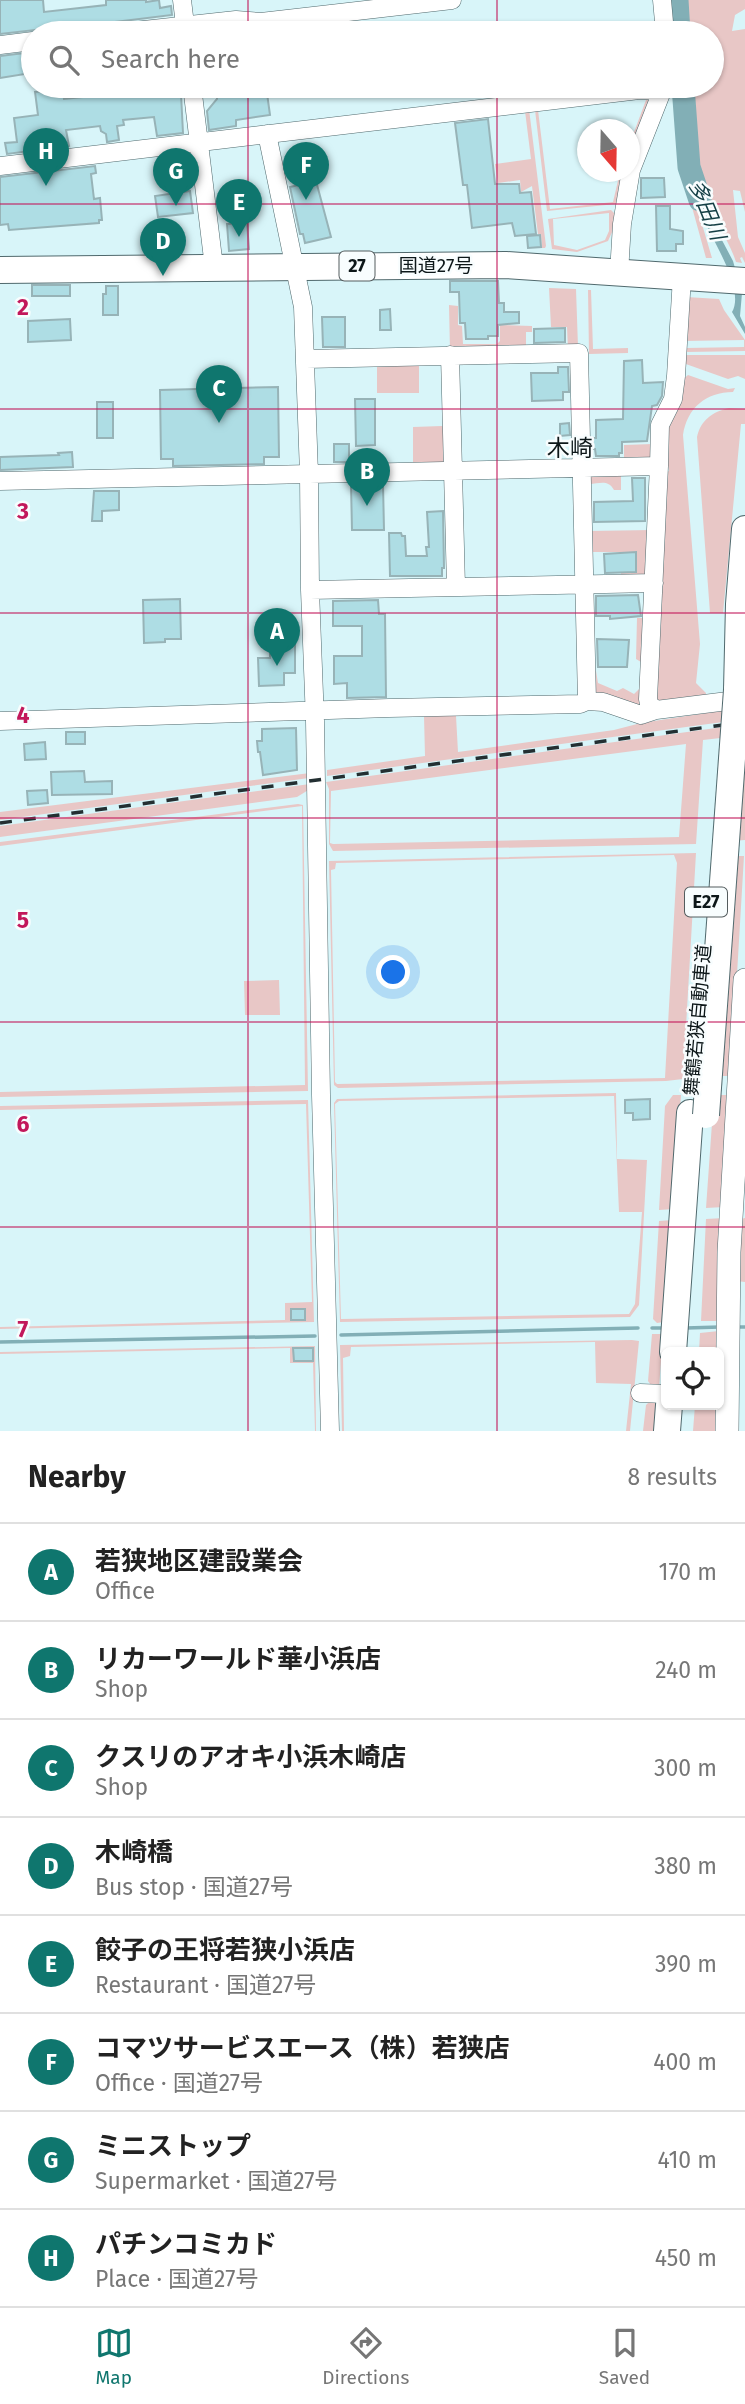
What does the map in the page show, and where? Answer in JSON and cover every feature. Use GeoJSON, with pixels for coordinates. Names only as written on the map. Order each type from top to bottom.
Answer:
{"type":"FeatureCollection","features":[{"type":"Feature","properties":{"kind":"highway","name":"国道27号"},"geometry":{"type":"LineString","coordinates":[[0,270],[506,265],[745,281]]}},
{"type":"Feature","properties":{"kind":"highway","name":"舞鶴若狭自動車道"},"geometry":{"type":"LineString","coordinates":[[691,1347],[745,529]]}},
{"type":"Feature","properties":{"kind":"highway","name":"舞鶴若狭自動車道"},"geometry":{"type":"LineString","coordinates":[[673,1347],[710,853],[736,693]]}},
{"type":"Feature","properties":{"kind":"highway"},"geometry":{"type":"LineString","coordinates":[[667,1431],[669,1410]]}},
{"type":"Feature","properties":{"kind":"highway"},"geometry":{"type":"LineString","coordinates":[[686,1431],[687,1410]]}},
{"type":"Feature","properties":{"kind":"main road"},"geometry":{"type":"LineString","coordinates":[[724,1386],[728,1352],[729,1252],[745,980]]}},
{"type":"Feature","properties":{"kind":"main road"},"geometry":{"type":"LineString","coordinates":[[724,1404],[727,1431]]}},
{"type":"Feature","properties":{"kind":"street"},"geometry":{"type":"LineString","coordinates":[[182,0],[185,21]]}},
{"type":"Feature","properties":{"kind":"street"},"geometry":{"type":"LineString","coordinates":[[270,21],[452,0]]}},
{"type":"Feature","properties":{"kind":"street"},"geometry":{"type":"LineString","coordinates":[[662,0],[664,21]]}},
{"type":"Feature","properties":{"kind":"street"},"geometry":{"type":"LineString","coordinates":[[230,21],[248,21]]}},
{"type":"Feature","properties":{"kind":"street"},"geometry":{"type":"LineString","coordinates":[[0,45],[21,42]]}},
{"type":"Feature","properties":{"kind":"street"},"geometry":{"type":"LineString","coordinates":[[193,98],[214,268]]}},
{"type":"Feature","properties":{"kind":"street"},"geometry":{"type":"LineString","coordinates":[[0,166],[573,98]]}},
{"type":"Feature","properties":{"kind":"street"},"geometry":{"type":"LineString","coordinates":[[619,273],[622,224],[631,170],[659,98]]}},
{"type":"Feature","properties":{"kind":"street"},"geometry":{"type":"LineString","coordinates":[[267,135],[303,307],[306,359],[330,1431]]}},
{"type":"Feature","properties":{"kind":"street"},"geometry":{"type":"LineString","coordinates":[[656,710],[649,704],[648,699],[660,425],[673,399],[677,376],[682,277]]}},
{"type":"Feature","properties":{"kind":"street"},"geometry":{"type":"LineString","coordinates":[[306,359],[579,353],[587,701]]}},
{"type":"Feature","properties":{"kind":"street"},"geometry":{"type":"LineString","coordinates":[[450,355],[456,587]]}},
{"type":"Feature","properties":{"kind":"street"},"geometry":{"type":"LineString","coordinates":[[0,481],[659,466]]}},
{"type":"Feature","properties":{"kind":"street"},"geometry":{"type":"LineString","coordinates":[[310,590],[654,583]]}},
{"type":"Feature","properties":{"kind":"street"},"geometry":{"type":"LineString","coordinates":[[0,721],[580,704],[587,701],[603,702],[641,715],[736,693]]}},
{"type":"Feature","properties":{"kind":"street"},"geometry":{"type":"LineString","coordinates":[[640,1393],[661,1394]]}},
{"type":"Feature","properties":{"kind":"shaded area"},"geometry":{"type":"Polygon","coordinates":[[[679,0],[745,0],[745,9],[735,15],[732,31],[745,29],[745,212],[740,191],[733,190],[738,237],[745,253],[745,263],[742,257],[742,263],[736,262],[699,195],[691,171],[687,142],[685,98],[724,98],[724,21],[680,21],[679,0]]]}},
{"type":"Feature","properties":{"kind":"shaded area"},"geometry":{"type":"Polygon","coordinates":[[[629,98],[538,110],[550,209],[613,202],[618,182],[621,182],[616,204],[547,211],[535,110],[629,98]]]}},
{"type":"Feature","properties":{"kind":"shaded area"},"geometry":{"type":"Polygon","coordinates":[[[645,98],[648,98],[640,123],[645,98]]]}},
{"type":"Feature","properties":{"kind":"shaded area"},"geometry":{"type":"Polygon","coordinates":[[[676,98],[679,98],[686,170],[712,258],[706,258],[681,167],[676,98]]]}},
{"type":"Feature","properties":{"kind":"shaded area"},"geometry":{"type":"Polygon","coordinates":[[[529,109],[545,248],[542,248],[541,234],[538,234],[532,186],[521,192],[520,180],[498,183],[495,164],[531,159],[525,111],[529,109]]]}},
{"type":"Feature","properties":{"kind":"shaded area"},"geometry":{"type":"Polygon","coordinates":[[[611,210],[615,214],[608,241],[577,252],[552,249],[548,219],[611,210]],[[609,213],[553,219],[554,245],[577,250],[605,240],[609,231],[609,213]]]}},
{"type":"Feature","properties":{"kind":"shaded area"},"geometry":{"type":"Polygon","coordinates":[[[549,288],[576,289],[578,347],[568,350],[567,327],[551,327],[549,288]]]}},
{"type":"Feature","properties":{"kind":"shaded area"},"geometry":{"type":"Polygon","coordinates":[[[588,290],[591,290],[593,349],[628,348],[628,353],[589,354],[588,290]]]}},
{"type":"Feature","properties":{"kind":"shaded area"},"geometry":{"type":"Polygon","coordinates":[[[686,297],[719,299],[745,340],[745,351],[686,352],[686,355],[745,355],[745,379],[738,376],[728,379],[683,363],[686,348],[744,347],[744,340],[683,341],[686,297]]]}},
{"type":"Feature","properties":{"kind":"shaded area"},"geometry":{"type":"Polygon","coordinates":[[[449,305],[458,306],[458,325],[462,326],[463,344],[497,344],[500,341],[500,325],[532,326],[532,332],[526,332],[526,350],[450,351],[449,305]]]}},
{"type":"Feature","properties":{"kind":"shaded area"},"geometry":{"type":"Polygon","coordinates":[[[419,358],[419,393],[377,393],[377,360],[419,358]]]}},
{"type":"Feature","properties":{"kind":"shaded area"},"geometry":{"type":"Polygon","coordinates":[[[688,375],[728,389],[735,388],[733,392],[714,395],[699,403],[685,425],[683,435],[700,644],[696,683],[706,696],[660,703],[652,695],[663,473],[669,471],[663,439],[682,380],[688,375]]]}},
{"type":"Feature","properties":{"kind":"shaded area"},"geometry":{"type":"Polygon","coordinates":[[[729,408],[745,409],[745,424],[741,424],[723,613],[710,613],[697,437],[708,418],[729,408]]]}},
{"type":"Feature","properties":{"kind":"shaded area"},"geometry":{"type":"Polygon","coordinates":[[[442,426],[447,430],[447,462],[413,466],[413,427],[442,426]]]}},
{"type":"Feature","properties":{"kind":"shaded area"},"geometry":{"type":"Polygon","coordinates":[[[653,444],[653,459],[624,462],[624,445],[653,444]]]}},
{"type":"Feature","properties":{"kind":"shaded area"},"geometry":{"type":"Polygon","coordinates":[[[587,474],[621,475],[621,490],[614,490],[605,483],[587,484],[587,474]]]}},
{"type":"Feature","properties":{"kind":"shaded area"},"geometry":{"type":"Polygon","coordinates":[[[652,530],[650,577],[621,579],[621,573],[637,573],[637,552],[589,552],[589,531],[652,530]]]}},
{"type":"Feature","properties":{"kind":"shaded area"},"geometry":{"type":"Polygon","coordinates":[[[637,618],[648,618],[642,708],[594,693],[593,671],[596,671],[598,683],[617,691],[623,688],[634,694],[639,689],[641,662],[636,659],[637,618]]]}},
{"type":"Feature","properties":{"kind":"shaded area"},"geometry":{"type":"Polygon","coordinates":[[[745,707],[745,719],[327,776],[327,770],[425,756],[424,716],[456,716],[458,752],[614,730],[641,723],[745,707]]]}},
{"type":"Feature","properties":{"kind":"shaded area"},"geometry":{"type":"Polygon","coordinates":[[[745,724],[745,840],[731,841],[738,736],[703,740],[696,844],[333,851],[329,844],[329,789],[326,782],[745,724]],[[686,744],[331,791],[330,843],[333,844],[679,837],[686,744]]]}},
{"type":"Feature","properties":{"kind":"shaded area"},"geometry":{"type":"Polygon","coordinates":[[[310,773],[309,778],[0,820],[0,812],[310,773]]]}},
{"type":"Feature","properties":{"kind":"shaded area"},"geometry":{"type":"Polygon","coordinates":[[[310,784],[310,789],[297,797],[0,837],[0,826],[310,784]]]}},
{"type":"Feature","properties":{"kind":"shaded area"},"geometry":{"type":"Polygon","coordinates":[[[303,805],[308,1091],[0,1097],[0,1092],[305,1085],[302,806],[0,846],[0,842],[303,805]]]}},
{"type":"Feature","properties":{"kind":"shaded area"},"geometry":{"type":"Polygon","coordinates":[[[696,853],[683,1079],[338,1088],[334,1085],[329,861],[696,853]],[[674,855],[336,863],[335,869],[331,870],[335,1082],[665,1078],[677,863],[674,855]]]}},
{"type":"Feature","properties":{"kind":"shaded area"},"geometry":{"type":"Polygon","coordinates":[[[730,856],[744,856],[731,1076],[715,1076],[730,856]]]}},
{"type":"Feature","properties":{"kind":"shaded area"},"geometry":{"type":"Polygon","coordinates":[[[279,980],[280,1015],[245,1015],[244,981],[279,980]]]}},
{"type":"Feature","properties":{"kind":"shaded area"},"geometry":{"type":"Polygon","coordinates":[[[616,1093],[617,1159],[647,1160],[639,1305],[630,1317],[340,1322],[334,1103],[337,1099],[616,1093]],[[614,1096],[339,1101],[335,1104],[341,1319],[629,1314],[635,1304],[642,1212],[619,1212],[614,1096]]]}},
{"type":"Feature","properties":{"kind":"shaded area"},"geometry":{"type":"Polygon","coordinates":[[[673,1095],[681,1095],[674,1209],[659,1210],[665,1106],[673,1095]]]}},
{"type":"Feature","properties":{"kind":"shaded area"},"geometry":{"type":"Polygon","coordinates":[[[714,1095],[730,1095],[724,1207],[706,1208],[714,1095]]]}},
{"type":"Feature","properties":{"kind":"shaded area"},"geometry":{"type":"Polygon","coordinates":[[[308,1100],[314,1322],[0,1329],[285,1320],[285,1303],[312,1302],[306,1104],[0,1110],[0,1106],[308,1100]]]}},
{"type":"Feature","properties":{"kind":"shaded area"},"geometry":{"type":"Polygon","coordinates":[[[724,1218],[719,1321],[701,1321],[706,1219],[724,1218]]]}},
{"type":"Feature","properties":{"kind":"shaded area"},"geometry":{"type":"Polygon","coordinates":[[[745,1218],[745,1282],[736,1281],[740,1219],[745,1218]]]}},
{"type":"Feature","properties":{"kind":"shaded area"},"geometry":{"type":"Polygon","coordinates":[[[673,1220],[664,1322],[657,1323],[653,1319],[659,1221],[673,1220]]]}},
{"type":"Feature","properties":{"kind":"shaded area"},"geometry":{"type":"Polygon","coordinates":[[[719,1331],[718,1347],[699,1347],[700,1333],[719,1331]]]}},
{"type":"Feature","properties":{"kind":"shaded area"},"geometry":{"type":"Polygon","coordinates":[[[652,1334],[663,1334],[659,1388],[653,1388],[648,1381],[652,1334]]]}},
{"type":"Feature","properties":{"kind":"shaded area"},"geometry":{"type":"Polygon","coordinates":[[[639,1341],[630,1431],[626,1431],[631,1384],[596,1383],[595,1342],[351,1347],[350,1356],[343,1358],[342,1431],[340,1345],[639,1341]]]}},
{"type":"Feature","properties":{"kind":"shaded area"},"geometry":{"type":"Polygon","coordinates":[[[315,1346],[316,1431],[313,1363],[290,1363],[290,1348],[0,1354],[0,1352],[315,1346]]]}},
{"type":"Feature","properties":{"kind":"shaded area"},"geometry":{"type":"Polygon","coordinates":[[[652,1399],[658,1400],[656,1431],[643,1431],[646,1405],[652,1399]]]}},
{"type":"Feature","properties":{"kind":"shaded area"},"geometry":{"type":"Polygon","coordinates":[[[695,1410],[717,1410],[717,1431],[693,1431],[695,1410]]]}},
{"type":"Feature","properties":{"kind":"water"},"geometry":{"type":"Polygon","coordinates":[[[686,170],[692,173],[705,208],[733,261],[742,293],[740,316],[745,334],[732,312],[735,292],[732,279],[702,216],[686,170]]]}},
{"type":"Feature","properties":{"kind":"building"},"geometry":{"type":"Polygon","coordinates":[[[0,0],[43,0],[44,12],[106,5],[106,0],[159,0],[160,8],[171,6],[172,15],[123,21],[21,21],[21,32],[0,34],[0,0]]]}},
{"type":"Feature","properties":{"kind":"building"},"geometry":{"type":"Polygon","coordinates":[[[21,53],[21,75],[0,78],[0,56],[21,53]]]}},
{"type":"Feature","properties":{"kind":"building"},"geometry":{"type":"Polygon","coordinates":[[[36,98],[181,98],[183,133],[157,136],[154,117],[123,120],[124,125],[117,126],[119,140],[107,142],[106,134],[101,131],[100,126],[66,130],[69,146],[7,154],[5,143],[17,142],[14,118],[38,115],[36,98]]]}},
{"type":"Feature","properties":{"kind":"building"},"geometry":{"type":"Polygon","coordinates":[[[268,98],[270,115],[236,120],[236,126],[209,130],[207,111],[217,99],[268,98]]]}},
{"type":"Feature","properties":{"kind":"building"},"geometry":{"type":"Polygon","coordinates":[[[488,119],[495,184],[519,184],[520,193],[531,192],[536,234],[515,236],[512,223],[472,228],[455,123],[488,119]]]}},
{"type":"Feature","properties":{"kind":"building"},"geometry":{"type":"Polygon","coordinates":[[[95,166],[96,173],[91,174],[94,199],[100,198],[102,220],[99,220],[99,223],[9,230],[8,224],[0,225],[0,177],[95,166]]]}},
{"type":"Feature","properties":{"kind":"building"},"geometry":{"type":"Polygon","coordinates":[[[641,178],[664,178],[665,197],[641,198],[641,178]]]}},
{"type":"Feature","properties":{"kind":"building"},"geometry":{"type":"Polygon","coordinates":[[[316,181],[331,237],[305,243],[303,234],[300,234],[290,187],[316,181]]]}},
{"type":"Feature","properties":{"kind":"building"},"geometry":{"type":"Polygon","coordinates":[[[190,191],[193,213],[158,217],[155,196],[190,191]]]}},
{"type":"Feature","properties":{"kind":"building"},"geometry":{"type":"Polygon","coordinates":[[[656,206],[670,206],[670,229],[683,231],[683,244],[676,244],[676,251],[657,251],[656,206]]]}},
{"type":"Feature","properties":{"kind":"building"},"geometry":{"type":"Polygon","coordinates":[[[247,223],[249,249],[229,251],[227,224],[247,223]]]}},
{"type":"Feature","properties":{"kind":"building"},"geometry":{"type":"Polygon","coordinates":[[[540,235],[541,247],[528,248],[527,236],[540,235]]]}},
{"type":"Feature","properties":{"kind":"building"},"geometry":{"type":"Polygon","coordinates":[[[450,281],[498,281],[499,303],[504,303],[504,312],[519,312],[519,323],[498,325],[498,336],[466,339],[465,323],[460,323],[459,292],[450,292],[450,281]]]}},
{"type":"Feature","properties":{"kind":"building"},"geometry":{"type":"Polygon","coordinates":[[[32,285],[70,285],[70,296],[32,296],[32,285]]]}},
{"type":"Feature","properties":{"kind":"building"},"geometry":{"type":"Polygon","coordinates":[[[106,286],[118,286],[118,315],[103,315],[103,294],[106,294],[106,286]]]}},
{"type":"Feature","properties":{"kind":"building"},"geometry":{"type":"Polygon","coordinates":[[[390,309],[391,330],[380,330],[380,310],[390,309]]]}},
{"type":"Feature","properties":{"kind":"building"},"geometry":{"type":"Polygon","coordinates":[[[322,317],[345,317],[345,347],[323,347],[322,317]]]}},
{"type":"Feature","properties":{"kind":"building"},"geometry":{"type":"Polygon","coordinates":[[[70,319],[71,340],[28,342],[28,321],[70,319]]]}},
{"type":"Feature","properties":{"kind":"building"},"geometry":{"type":"Polygon","coordinates":[[[565,328],[565,342],[534,343],[534,329],[565,328]]]}},
{"type":"Feature","properties":{"kind":"building"},"geometry":{"type":"Polygon","coordinates":[[[642,360],[643,383],[663,382],[662,396],[657,405],[652,406],[647,441],[622,442],[622,453],[619,453],[619,456],[596,456],[592,438],[596,438],[596,420],[623,419],[624,361],[642,360]]]}},
{"type":"Feature","properties":{"kind":"building"},"geometry":{"type":"Polygon","coordinates":[[[558,367],[568,367],[569,392],[563,392],[563,400],[532,401],[531,373],[558,373],[558,367]]]}},
{"type":"Feature","properties":{"kind":"building"},"geometry":{"type":"Polygon","coordinates":[[[278,387],[279,457],[264,457],[264,464],[173,466],[173,459],[161,459],[160,390],[278,387]]]}},
{"type":"Feature","properties":{"kind":"building"},"geometry":{"type":"Polygon","coordinates":[[[355,399],[375,399],[375,445],[356,446],[355,399]]]}},
{"type":"Feature","properties":{"kind":"building"},"geometry":{"type":"Polygon","coordinates":[[[97,402],[113,402],[113,438],[97,438],[97,402]]]}},
{"type":"Feature","properties":{"kind":"building"},"geometry":{"type":"Polygon","coordinates":[[[569,423],[570,435],[560,436],[560,424],[569,423]]]}},
{"type":"Feature","properties":{"kind":"building"},"geometry":{"type":"Polygon","coordinates":[[[334,444],[349,444],[349,462],[334,462],[334,444]]]}},
{"type":"Feature","properties":{"kind":"building"},"geometry":{"type":"Polygon","coordinates":[[[72,452],[73,467],[0,470],[0,457],[72,452]]]}},
{"type":"Feature","properties":{"kind":"building"},"geometry":{"type":"Polygon","coordinates":[[[632,478],[645,478],[645,521],[594,522],[594,502],[633,501],[632,478]]]}},
{"type":"Feature","properties":{"kind":"building"},"geometry":{"type":"Polygon","coordinates":[[[351,484],[383,484],[384,530],[352,530],[351,484]]]}},
{"type":"Feature","properties":{"kind":"building"},"geometry":{"type":"Polygon","coordinates":[[[94,491],[119,491],[119,510],[102,511],[102,521],[92,521],[94,491]]]}},
{"type":"Feature","properties":{"kind":"building"},"geometry":{"type":"Polygon","coordinates":[[[443,511],[442,576],[390,576],[389,533],[401,533],[405,536],[406,556],[427,556],[427,512],[443,511]]]}},
{"type":"Feature","properties":{"kind":"building"},"geometry":{"type":"Polygon","coordinates":[[[636,552],[636,572],[605,573],[604,554],[636,552]]]}},
{"type":"Feature","properties":{"kind":"building"},"geometry":{"type":"Polygon","coordinates":[[[638,595],[641,616],[610,619],[610,616],[596,616],[596,596],[638,595]]]}},
{"type":"Feature","properties":{"kind":"building"},"geometry":{"type":"Polygon","coordinates":[[[180,599],[181,639],[144,643],[143,600],[180,599]]]}},
{"type":"Feature","properties":{"kind":"building"},"geometry":{"type":"Polygon","coordinates":[[[378,600],[379,614],[385,614],[386,697],[347,698],[347,683],[334,684],[334,656],[362,656],[362,626],[333,626],[333,601],[378,600]]]}},
{"type":"Feature","properties":{"kind":"building"},"geometry":{"type":"Polygon","coordinates":[[[295,635],[295,673],[284,673],[284,685],[259,686],[258,658],[270,658],[270,636],[295,635]]]}},
{"type":"Feature","properties":{"kind":"building"},"geometry":{"type":"Polygon","coordinates":[[[597,639],[629,640],[627,667],[598,667],[597,639]]]}},
{"type":"Feature","properties":{"kind":"building"},"geometry":{"type":"Polygon","coordinates":[[[296,728],[297,770],[263,775],[257,741],[262,741],[262,729],[296,728]]]}},
{"type":"Feature","properties":{"kind":"building"},"geometry":{"type":"Polygon","coordinates":[[[66,732],[85,732],[85,744],[66,744],[66,732]]]}},
{"type":"Feature","properties":{"kind":"building"},"geometry":{"type":"Polygon","coordinates":[[[45,742],[46,759],[25,760],[24,744],[45,742]]]}},
{"type":"Feature","properties":{"kind":"building"},"geometry":{"type":"Polygon","coordinates":[[[84,771],[85,782],[112,781],[112,794],[52,795],[51,772],[84,771]]]}},
{"type":"Feature","properties":{"kind":"building"},"geometry":{"type":"Polygon","coordinates":[[[47,790],[48,803],[28,805],[27,791],[47,790]]]}},
{"type":"Feature","properties":{"kind":"building"},"geometry":{"type":"Polygon","coordinates":[[[650,1099],[650,1119],[633,1120],[633,1113],[625,1113],[625,1100],[650,1099]]]}},
{"type":"Feature","properties":{"kind":"building"},"geometry":{"type":"Polygon","coordinates":[[[291,1309],[305,1309],[305,1320],[291,1320],[291,1309]]]}},
{"type":"Feature","properties":{"kind":"building"},"geometry":{"type":"Polygon","coordinates":[[[293,1348],[313,1348],[313,1361],[294,1361],[293,1348]]]}},
{"type":"Feature","properties":{"kind":"waterway","name":"多田川"},"geometry":{"type":"LineString","coordinates":[[677,0],[678,21]]}},
{"type":"Feature","properties":{"kind":"waterway","name":"多田川"},"geometry":{"type":"LineString","coordinates":[[684,98],[689,167],[700,200]]}},
{"type":"Feature","properties":{"kind":"waterway"},"geometry":{"type":"LineString","coordinates":[[686,1328],[720,1327]]}},
{"type":"Feature","properties":{"kind":"waterway"},"geometry":{"type":"LineString","coordinates":[[735,1327],[745,1327]]}},
{"type":"Feature","properties":{"kind":"waterway"},"geometry":{"type":"LineString","coordinates":[[341,1335],[638,1328]]}},
{"type":"Feature","properties":{"kind":"waterway"},"geometry":{"type":"LineString","coordinates":[[652,1328],[664,1328]]}},
{"type":"Feature","properties":{"kind":"waterway"},"geometry":{"type":"LineString","coordinates":[[0,1342],[315,1336]]}},
{"type":"Feature","properties":{"kind":"railway"},"geometry":{"type":"LineString","coordinates":[[0,823],[745,722]]}},
{"type":"Feature","properties":{"kind":"place","name":"パチンコミカド"},"geometry":{"type":"Point","coordinates":[46,186]}},
{"type":"Feature","properties":{"kind":"place","name":"コマツサービスエース（株）若狭店"},"geometry":{"type":"Point","coordinates":[306,200]}},
{"type":"Feature","properties":{"kind":"place","name":"ミニストップ"},"geometry":{"type":"Point","coordinates":[176,206]}},
{"type":"Feature","properties":{"kind":"place","name":"餃子の王将若狭小浜店"},"geometry":{"type":"Point","coordinates":[239,237]}},
{"type":"Feature","properties":{"kind":"place","name":"木崎橋"},"geometry":{"type":"Point","coordinates":[163,276]}},
{"type":"Feature","properties":{"kind":"place","name":"クスリのアオキ小浜木崎店"},"geometry":{"type":"Point","coordinates":[219,423]}},
{"type":"Feature","properties":{"kind":"place","name":"リカーワールド華小浜店"},"geometry":{"type":"Point","coordinates":[367,506]}},
{"type":"Feature","properties":{"kind":"place","name":"若狭地区建設業会"},"geometry":{"type":"Point","coordinates":[277,666]}},
{"type":"Feature","properties":{"kind":"district","name":"木崎"},"geometry":{"type":"Point","coordinates":[570,448]}}]}
